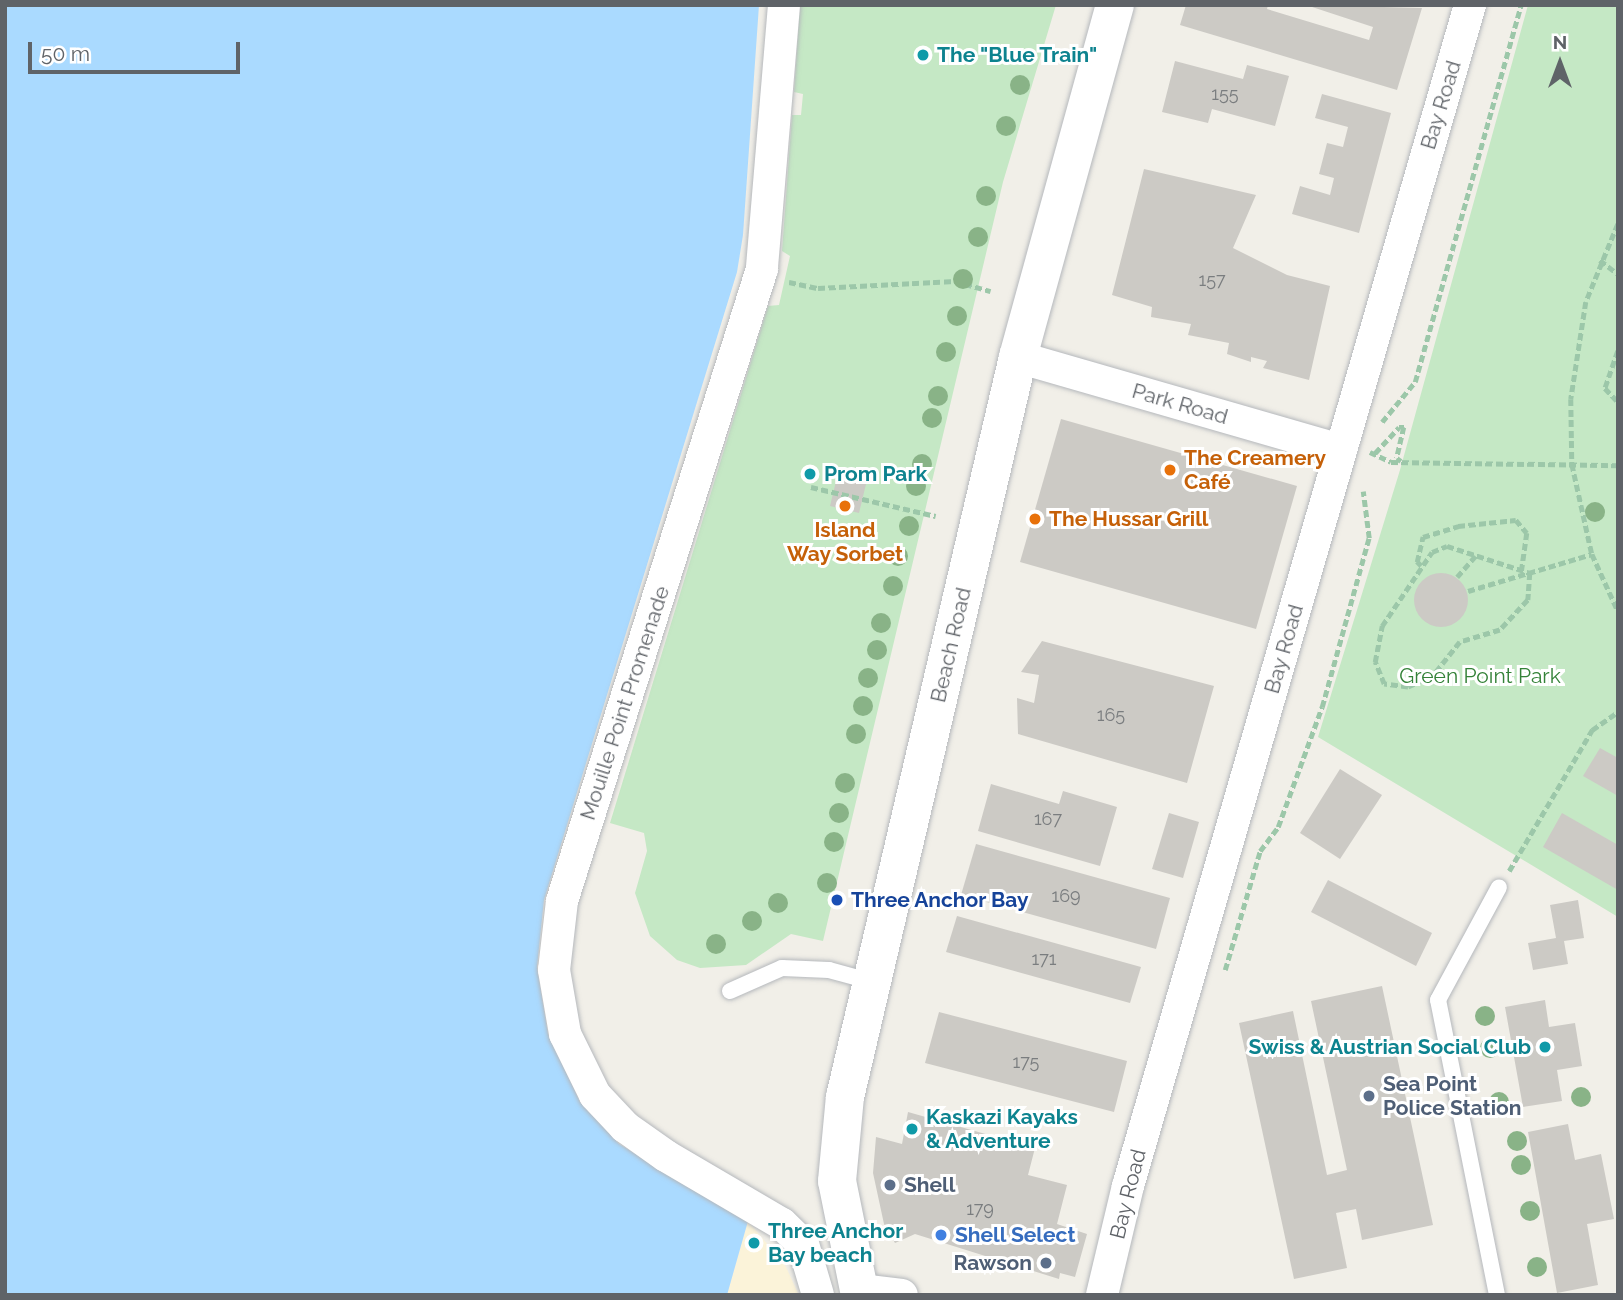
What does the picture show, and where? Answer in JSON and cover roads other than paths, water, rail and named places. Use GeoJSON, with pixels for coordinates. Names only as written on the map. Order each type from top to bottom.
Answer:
{"type":"FeatureCollection","features":[{"type":"Feature","properties":{"kind":"street","name":"Mouille Point Promenade"},"geometry":{"type":"LineString","coordinates":[[784,5],[769,223],[760,275],[562,901],[554,970],[565,1034],[596,1095],[625,1127],[666,1156],[782,1224],[803,1244],[818,1295]]}},
{"type":"Feature","properties":{"kind":"street","name":"Beach Road"},"geometry":{"type":"LineString","coordinates":[[861,1293],[837,1181],[838,1137],[1018,357],[1115,5]]}},
{"type":"Feature","properties":{"kind":"street","name":"Bay Road"},"geometry":{"type":"LineString","coordinates":[[1102,1295],[1128,1186],[1470,5]]}},
{"type":"Feature","properties":{"kind":"street","name":"Park Road"},"geometry":{"type":"LineString","coordinates":[[1018,357],[1341,450]]}},
{"type":"Feature","properties":{"kind":"street"},"geometry":{"type":"LineString","coordinates":[[861,1293],[902,1295]]}},
{"type":"Feature","properties":{"kind":"lane"},"geometry":{"type":"LineString","coordinates":[[1497,1295],[1438,1000],[1499,887]]}},
{"type":"Feature","properties":{"kind":"lane"},"geometry":{"type":"LineString","coordinates":[[730,992],[782,968],[829,970],[873,982]]}},
{"type":"Feature","properties":{"kind":"water"},"geometry":{"type":"Polygon","coordinates":[[[5,5],[759,5],[743,235],[737,272],[544,900],[537,967],[548,1034],[580,1102],[619,1144],[748,1221],[727,1295],[5,1295],[5,5]]]}},
{"type":"Feature","properties":{"kind":"place","name":"The \"Blue Train\""},"geometry":{"type":"Point","coordinates":[923,55]}},
{"type":"Feature","properties":{"kind":"place","name":"The Creamery Café"},"geometry":{"type":"Point","coordinates":[1170,470]}},
{"type":"Feature","properties":{"kind":"place","name":"Prom Park"},"geometry":{"type":"Point","coordinates":[810,474]}},
{"type":"Feature","properties":{"kind":"place","name":"Island Way Sorbet"},"geometry":{"type":"Point","coordinates":[845,506]}},
{"type":"Feature","properties":{"kind":"place","name":"The Hussar Grill"},"geometry":{"type":"Point","coordinates":[1035,519]}},
{"type":"Feature","properties":{"kind":"place","name":"Three Anchor Bay"},"geometry":{"type":"Point","coordinates":[837,900]}},
{"type":"Feature","properties":{"kind":"place","name":"Swiss & Austrian Social Club"},"geometry":{"type":"Point","coordinates":[1545,1047]}},
{"type":"Feature","properties":{"kind":"place","name":"Sea Point Police Station"},"geometry":{"type":"Point","coordinates":[1369,1096]}},
{"type":"Feature","properties":{"kind":"place","name":"Kaskazi Kayaks & Adventure"},"geometry":{"type":"Point","coordinates":[912,1129]}},
{"type":"Feature","properties":{"kind":"place","name":"Shell"},"geometry":{"type":"Point","coordinates":[890,1185]}},
{"type":"Feature","properties":{"kind":"place","name":"Shell Select"},"geometry":{"type":"Point","coordinates":[941,1235]}},
{"type":"Feature","properties":{"kind":"place","name":"Three Anchor Bay beach"},"geometry":{"type":"Point","coordinates":[754,1243]}},
{"type":"Feature","properties":{"kind":"place","name":"Rawson"},"geometry":{"type":"Point","coordinates":[1046,1263]}},
{"type":"Feature","properties":{"kind":"park label","name":"Green Point Park"},"geometry":{"type":"Point","coordinates":[1480,676]}}]}
